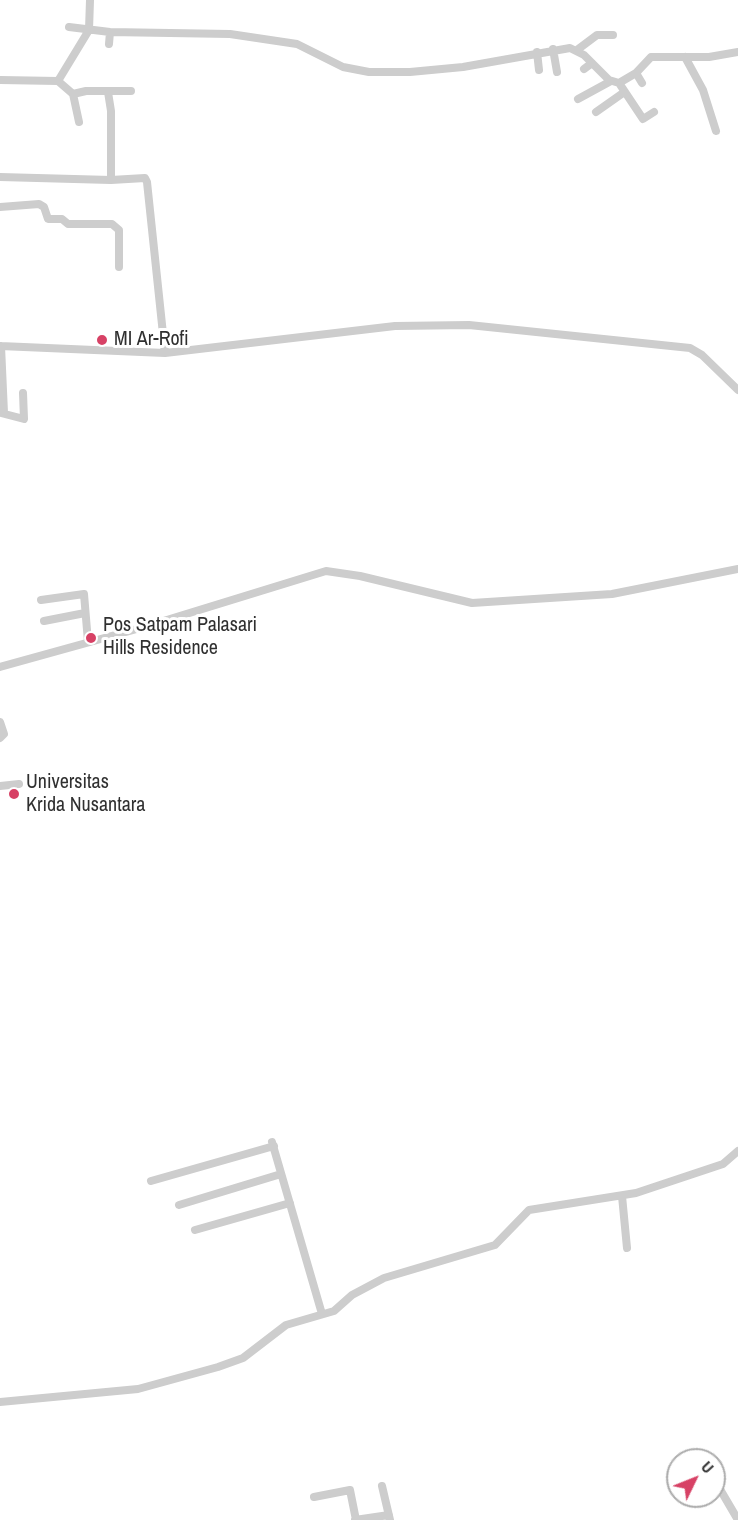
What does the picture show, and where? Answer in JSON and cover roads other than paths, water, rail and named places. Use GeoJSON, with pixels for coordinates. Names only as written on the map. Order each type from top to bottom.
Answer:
{"type":"FeatureCollection","features":[{"type":"Feature","properties":{"kind":"street"},"geometry":{"type":"LineString","coordinates":[[58,81],[90,30],[90,0]]}},
{"type":"Feature","properties":{"kind":"street"},"geometry":{"type":"LineString","coordinates":[[69,27],[110,32],[230,34],[297,44],[343,67],[369,72],[411,72],[462,67],[553,49],[577,50],[615,82],[643,118],[654,112]]}},
{"type":"Feature","properties":{"kind":"street"},"geometry":{"type":"LineString","coordinates":[[109,44],[110,32]]}},
{"type":"Feature","properties":{"kind":"street"},"geometry":{"type":"LineString","coordinates":[[577,50],[597,34],[613,35]]}},
{"type":"Feature","properties":{"kind":"street"},"geometry":{"type":"LineString","coordinates":[[553,49],[557,72]]}},
{"type":"Feature","properties":{"kind":"street"},"geometry":{"type":"LineString","coordinates":[[537,52],[539,70]]}},
{"type":"Feature","properties":{"kind":"street"},"geometry":{"type":"LineString","coordinates":[[578,99],[636,73],[651,57],[709,57],[738,52]]}},
{"type":"Feature","properties":{"kind":"street"},"geometry":{"type":"LineString","coordinates":[[685,57],[703,90],[716,131]]}},
{"type":"Feature","properties":{"kind":"street"},"geometry":{"type":"LineString","coordinates":[[584,69],[592,63]]}},
{"type":"Feature","properties":{"kind":"street"},"geometry":{"type":"LineString","coordinates":[[636,73],[642,83]]}},
{"type":"Feature","properties":{"kind":"street"},"geometry":{"type":"LineString","coordinates":[[0,80],[58,81],[73,94],[78,122]]}},
{"type":"Feature","properties":{"kind":"street"},"geometry":{"type":"LineString","coordinates":[[73,94],[86,91],[131,91]]}},
{"type":"Feature","properties":{"kind":"street"},"geometry":{"type":"LineString","coordinates":[[108,92],[111,111],[111,180]]}},
{"type":"Feature","properties":{"kind":"street"},"geometry":{"type":"LineString","coordinates":[[596,112],[623,93]]}},
{"type":"Feature","properties":{"kind":"street"},"geometry":{"type":"LineString","coordinates":[[0,177],[111,180],[145,178],[165,353]]}},
{"type":"Feature","properties":{"kind":"street"},"geometry":{"type":"LineString","coordinates":[[0,207],[39,204],[45,207],[48,219],[62,219],[68,224],[112,224],[119,230],[119,267]]}},
{"type":"Feature","properties":{"kind":"street"},"geometry":{"type":"LineString","coordinates":[[22,393],[24,419],[2,413],[0,346],[165,353],[395,326],[470,325],[690,348],[702,355],[738,390]]}},
{"type":"Feature","properties":{"kind":"street"},"geometry":{"type":"LineString","coordinates":[[0,667],[326,571],[360,576],[472,603],[612,594],[738,569]]}},
{"type":"Feature","properties":{"kind":"street"},"geometry":{"type":"LineString","coordinates":[[41,600],[83,593],[88,642]]}},
{"type":"Feature","properties":{"kind":"street"},"geometry":{"type":"LineString","coordinates":[[44,621],[85,613]]}},
{"type":"Feature","properties":{"kind":"street"},"geometry":{"type":"LineString","coordinates":[[0,722],[4,734],[0,738]]}},
{"type":"Feature","properties":{"kind":"street"},"geometry":{"type":"LineString","coordinates":[[0,786],[18,784]]}},
{"type":"Feature","properties":{"kind":"street"},"geometry":{"type":"LineString","coordinates":[[151,1181],[273,1144],[321,1314]]}},
{"type":"Feature","properties":{"kind":"street"},"geometry":{"type":"LineString","coordinates":[[0,1402],[156,1385],[243,1358],[286,1325],[334,1311],[361,1289],[398,1271],[495,1245],[530,1210],[622,1196],[679,1181],[723,1164],[738,1151]]}},
{"type":"Feature","properties":{"kind":"street"},"geometry":{"type":"LineString","coordinates":[[179,1205],[281,1174]]}},
{"type":"Feature","properties":{"kind":"street"},"geometry":{"type":"LineString","coordinates":[[622,1196],[627,1248]]}},
{"type":"Feature","properties":{"kind":"street"},"geometry":{"type":"LineString","coordinates":[[195,1230],[290,1203]]}},
{"type":"Feature","properties":{"kind":"street"},"geometry":{"type":"LineString","coordinates":[[314,1497],[350,1490],[355,1520],[390,1517],[382,1486]]}},
{"type":"Feature","properties":{"kind":"street"},"geometry":{"type":"LineString","coordinates":[[726,1500],[738,1520]]}},
{"type":"Feature","properties":{"kind":"place","name":"MI Ar-Rofi"},"geometry":{"type":"Point","coordinates":[102,340]}},
{"type":"Feature","properties":{"kind":"place","name":"Pos Satpam Palasari Hills Residence"},"geometry":{"type":"Point","coordinates":[91,638]}},
{"type":"Feature","properties":{"kind":"place","name":"Universitas Krida Nusantara"},"geometry":{"type":"Point","coordinates":[14,794]}}]}
